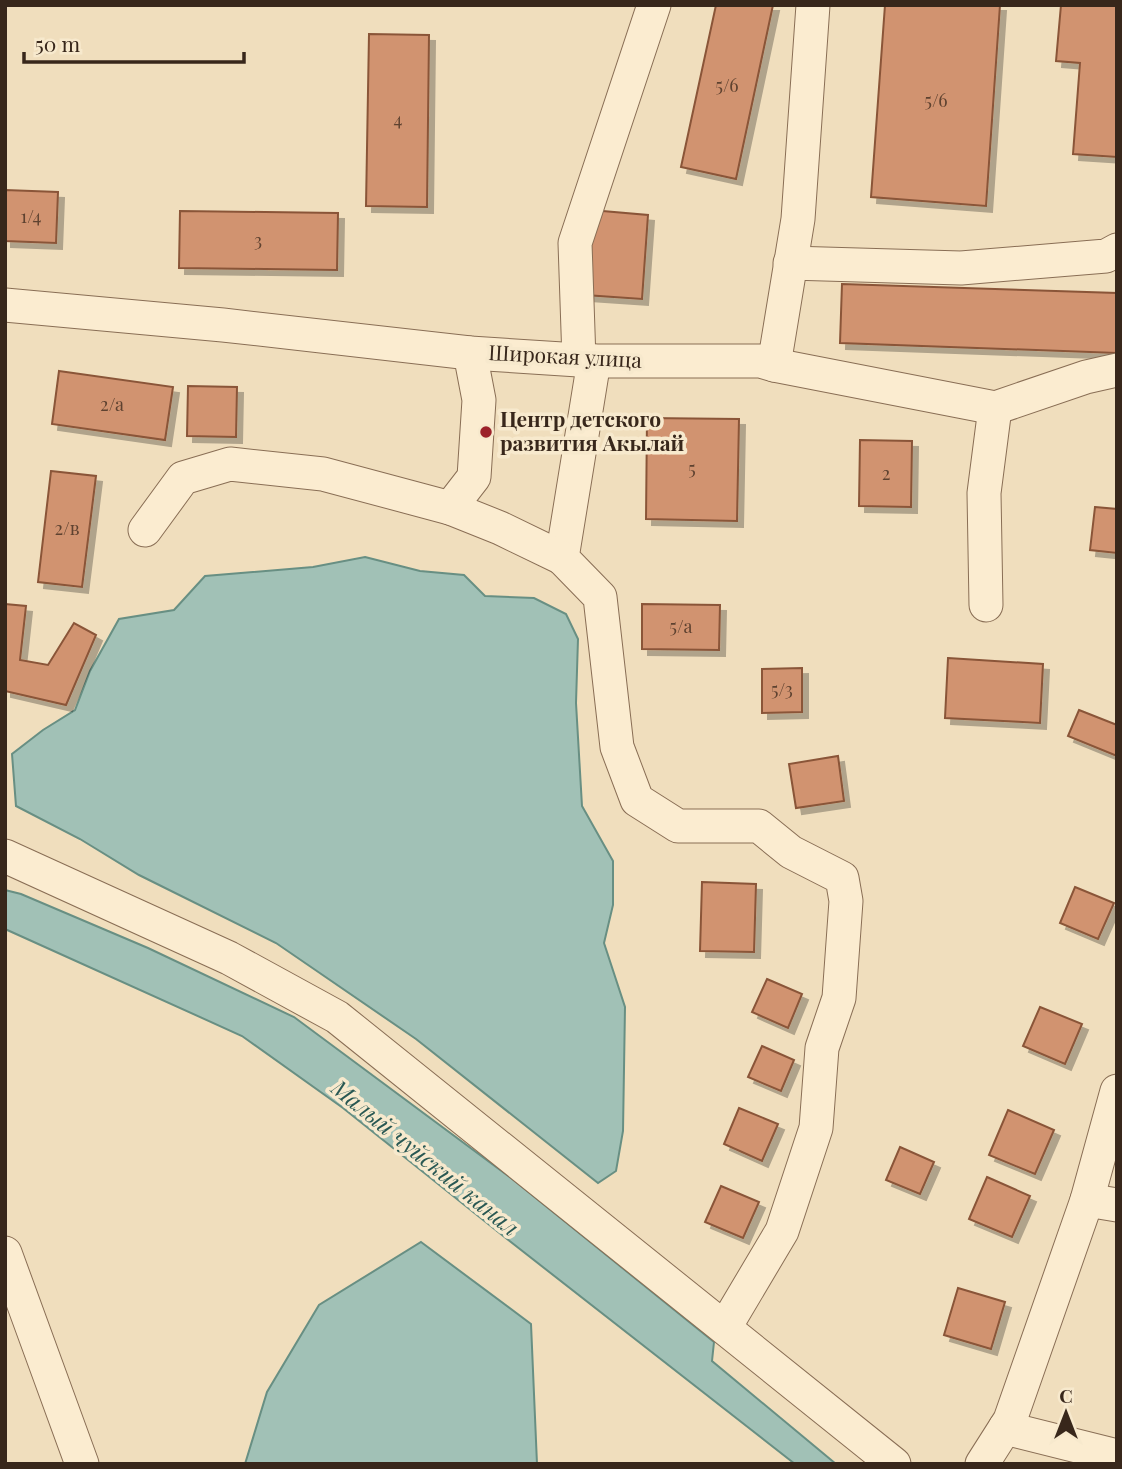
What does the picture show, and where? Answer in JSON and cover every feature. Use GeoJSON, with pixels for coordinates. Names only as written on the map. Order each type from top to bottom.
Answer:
{"type":"FeatureCollection","features":[{"type":"Feature","properties":{"kind":"street"},"geometry":{"type":"LineString","coordinates":[[562,558],[587,361],[575,243],[654,5]]}},
{"type":"Feature","properties":{"kind":"street"},"geometry":{"type":"LineString","coordinates":[[774,365],[798,219],[813,5]]}},
{"type":"Feature","properties":{"kind":"street"},"geometry":{"type":"LineString","coordinates":[[790,263],[961,268],[1106,256],[1117,250]]}},
{"type":"Feature","properties":{"kind":"street","name":"Широкая улица"},"geometry":{"type":"LineString","coordinates":[[5,305],[223,325],[470,353],[587,361],[760,361],[995,408],[1086,377],[1117,370]]}},
{"type":"Feature","properties":{"kind":"street"},"geometry":{"type":"LineString","coordinates":[[450,508],[474,477],[479,400],[470,353]]}},
{"type":"Feature","properties":{"kind":"street"},"geometry":{"type":"LineString","coordinates":[[986,605],[984,493],[995,408]]}},
{"type":"Feature","properties":{"kind":"street"},"geometry":{"type":"LineString","coordinates":[[145,530],[183,478],[230,464],[323,474],[450,508],[500,528],[562,558],[600,597],[617,747],[637,800],[678,826],[759,826],[791,852],[842,878],[846,901],[839,998],[822,1048],[816,1128],[782,1231],[725,1327]]}},
{"type":"Feature","properties":{"kind":"street"},"geometry":{"type":"LineString","coordinates":[[5,856],[229,958],[337,1017],[894,1464]]}},
{"type":"Feature","properties":{"kind":"street"},"geometry":{"type":"LineString","coordinates":[[982,1464],[1010,1420],[1102,1203],[1117,1091]]}},
{"type":"Feature","properties":{"kind":"street"},"geometry":{"type":"LineString","coordinates":[[5,1253],[82,1464]]}},
{"type":"Feature","properties":{"kind":"street"},"geometry":{"type":"LineString","coordinates":[[1005,1428],[1117,1456]]}},
{"type":"Feature","properties":{"kind":"water"},"geometry":{"type":"Polygon","coordinates":[[[365,557],[420,571],[464,575],[485,596],[534,598],[566,614],[578,639],[576,703],[582,806],[613,861],[613,905],[604,943],[625,1007],[623,1131],[616,1171],[598,1183],[416,1039],[276,943],[139,875],[80,839],[16,806],[12,754],[75,710],[90,671],[119,619],[174,610],[205,576],[313,567],[365,557]]]}},
{"type":"Feature","properties":{"kind":"water","name":"Малый чуйский канал"},"geometry":{"type":"Polygon","coordinates":[[[5,890],[21,894],[148,948],[294,1017],[511,1178],[714,1342],[712,1361],[836,1464],[795,1464],[343,1108],[242,1036],[5,929],[5,890]]]}},
{"type":"Feature","properties":{"kind":"water"},"geometry":{"type":"Polygon","coordinates":[[[421,1242],[531,1324],[537,1464],[245,1464],[267,1392],[319,1305],[421,1242]]]}},
{"type":"Feature","properties":{"kind":"building"},"geometry":{"type":"Polygon","coordinates":[[[716,5],[773,5],[736,179],[681,167],[716,5]]]}},
{"type":"Feature","properties":{"kind":"building"},"geometry":{"type":"Polygon","coordinates":[[[885,5],[1000,5],[986,206],[871,197],[885,5]]]}},
{"type":"Feature","properties":{"kind":"building"},"geometry":{"type":"Polygon","coordinates":[[[1061,5],[1117,5],[1117,157],[1073,154],[1080,63],[1056,61],[1061,5]]]}},
{"type":"Feature","properties":{"kind":"building"},"geometry":{"type":"Polygon","coordinates":[[[369,34],[429,35],[427,207],[366,206],[369,34]]]}},
{"type":"Feature","properties":{"kind":"building"},"geometry":{"type":"Polygon","coordinates":[[[5,190],[58,192],[56,243],[5,241],[5,190]]]}},
{"type":"Feature","properties":{"kind":"building"},"geometry":{"type":"Polygon","coordinates":[[[591,210],[648,215],[642,299],[585,295],[591,210]]]}},
{"type":"Feature","properties":{"kind":"building"},"geometry":{"type":"Polygon","coordinates":[[[180,211],[338,213],[337,270],[179,268],[180,211]]]}},
{"type":"Feature","properties":{"kind":"building"},"geometry":{"type":"Polygon","coordinates":[[[842,284],[1117,293],[1117,353],[840,343],[842,284]]]}},
{"type":"Feature","properties":{"kind":"building"},"geometry":{"type":"Polygon","coordinates":[[[59,371],[173,387],[165,440],[52,424],[59,371]]]}},
{"type":"Feature","properties":{"kind":"building"},"geometry":{"type":"Polygon","coordinates":[[[188,386],[237,387],[236,437],[187,436],[188,386]]]}},
{"type":"Feature","properties":{"kind":"building"},"geometry":{"type":"Polygon","coordinates":[[[647,418],[739,419],[737,521],[646,519],[647,418]]]}},
{"type":"Feature","properties":{"kind":"building"},"geometry":{"type":"Polygon","coordinates":[[[860,440],[912,441],[911,507],[859,506],[860,440]]]}},
{"type":"Feature","properties":{"kind":"building"},"geometry":{"type":"Polygon","coordinates":[[[51,471],[96,476],[82,587],[38,582],[51,471]]]}},
{"type":"Feature","properties":{"kind":"building"},"geometry":{"type":"Polygon","coordinates":[[[1095,507],[1117,509],[1117,553],[1090,550],[1095,507]]]}},
{"type":"Feature","properties":{"kind":"building"},"geometry":{"type":"Polygon","coordinates":[[[5,604],[26,606],[20,660],[48,665],[74,623],[96,635],[66,705],[5,691],[5,604]]]}},
{"type":"Feature","properties":{"kind":"building"},"geometry":{"type":"Polygon","coordinates":[[[642,604],[720,605],[719,650],[642,649],[642,604]]]}},
{"type":"Feature","properties":{"kind":"building"},"geometry":{"type":"Polygon","coordinates":[[[948,658],[1043,664],[1040,723],[945,718],[948,658]]]}},
{"type":"Feature","properties":{"kind":"building"},"geometry":{"type":"Polygon","coordinates":[[[802,668],[802,712],[762,713],[762,669],[802,668]]]}},
{"type":"Feature","properties":{"kind":"building"},"geometry":{"type":"Polygon","coordinates":[[[1079,710],[1117,725],[1117,756],[1068,736],[1079,710]]]}},
{"type":"Feature","properties":{"kind":"building"},"geometry":{"type":"Polygon","coordinates":[[[838,756],[844,801],[796,808],[789,764],[838,756]]]}},
{"type":"Feature","properties":{"kind":"building"},"geometry":{"type":"Polygon","coordinates":[[[702,882],[756,884],[754,952],[700,951],[702,882]]]}},
{"type":"Feature","properties":{"kind":"building"},"geometry":{"type":"Polygon","coordinates":[[[1075,887],[1114,903],[1098,939],[1060,923],[1075,887]]]}},
{"type":"Feature","properties":{"kind":"building"},"geometry":{"type":"Polygon","coordinates":[[[767,979],[802,994],[788,1028],[752,1012],[767,979]]]}},
{"type":"Feature","properties":{"kind":"building"},"geometry":{"type":"Polygon","coordinates":[[[1040,1007],[1082,1024],[1065,1064],[1023,1046],[1040,1007]]]}},
{"type":"Feature","properties":{"kind":"building"},"geometry":{"type":"Polygon","coordinates":[[[762,1046],[794,1060],[781,1091],[748,1077],[762,1046]]]}},
{"type":"Feature","properties":{"kind":"building"},"geometry":{"type":"Polygon","coordinates":[[[739,1108],[778,1124],[762,1161],[724,1144],[739,1108]]]}},
{"type":"Feature","properties":{"kind":"building"},"geometry":{"type":"Polygon","coordinates":[[[1008,1110],[1054,1130],[1035,1174],[989,1155],[1008,1110]]]}},
{"type":"Feature","properties":{"kind":"building"},"geometry":{"type":"Polygon","coordinates":[[[900,1147],[934,1162],[920,1194],[886,1180],[900,1147]]]}},
{"type":"Feature","properties":{"kind":"building"},"geometry":{"type":"Polygon","coordinates":[[[987,1177],[1030,1196],[1012,1237],[969,1219],[987,1177]]]}},
{"type":"Feature","properties":{"kind":"building"},"geometry":{"type":"Polygon","coordinates":[[[721,1186],[759,1202],[743,1238],[705,1222],[721,1186]]]}},
{"type":"Feature","properties":{"kind":"building"},"geometry":{"type":"Polygon","coordinates":[[[958,1288],[1005,1302],[991,1349],[944,1335],[958,1288]]]}},
{"type":"Feature","properties":{"kind":"place","name":"Центр детского развития Акылай"},"geometry":{"type":"Point","coordinates":[486,432]}}]}
